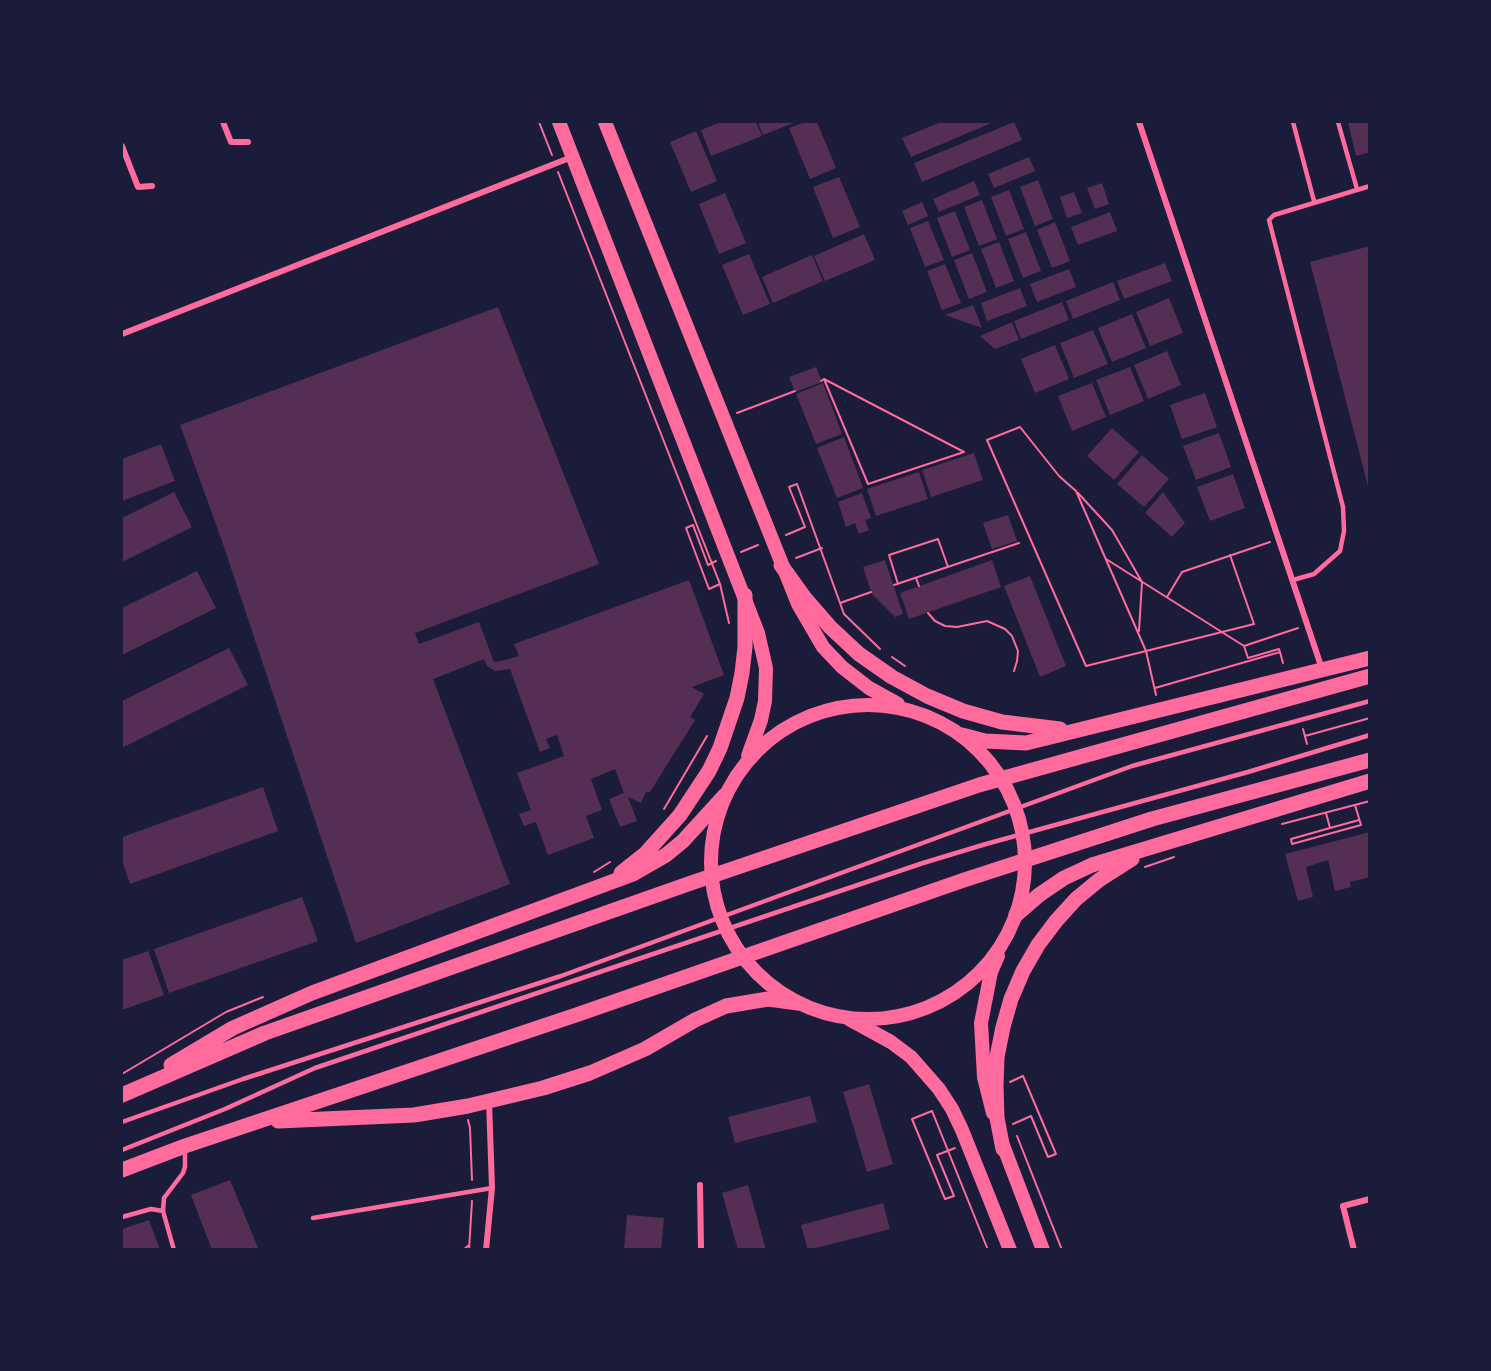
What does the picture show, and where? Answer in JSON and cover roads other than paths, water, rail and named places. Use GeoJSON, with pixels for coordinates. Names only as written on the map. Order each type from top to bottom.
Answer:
{"type":"FeatureCollection","features":[{"type":"Feature","properties":{"kind":"highway"},"geometry":{"type":"LineString","coordinates":[[781,565],[830,627],[859,654],[927,696],[963,711],[1002,722],[1041,728],[1081,730]]}},
{"type":"Feature","properties":{"kind":"highway"},"geometry":{"type":"LineString","coordinates":[[603,886],[632,865],[663,835],[680,815],[709,771],[729,723],[740,681],[745,647],[745,595]]}},
{"type":"Feature","properties":{"kind":"highway"},"geometry":{"type":"LineString","coordinates":[[962,735],[1010,744],[1026,742],[1370,658]]}},
{"type":"Feature","properties":{"kind":"highway"},"geometry":{"type":"LineString","coordinates":[[122,1095],[265,1033],[691,883],[979,785],[1370,676]]}},
{"type":"Feature","properties":{"kind":"highway"},"geometry":{"type":"LineString","coordinates":[[122,1170],[184,1146],[576,1015],[964,880],[1152,819],[1370,759]]}},
{"type":"Feature","properties":{"kind":"highway"},"geometry":{"type":"LineString","coordinates":[[1016,915],[1064,878],[1092,865],[1370,781]]}},
{"type":"Feature","properties":{"kind":"highway"},"geometry":{"type":"LineString","coordinates":[[122,1095],[211,1040],[267,1012],[633,874],[666,855],[698,827],[725,795]]}},
{"type":"Feature","properties":{"kind":"highway"},"geometry":{"type":"LineString","coordinates":[[1003,1149],[997,1118],[997,1057],[1002,1027],[1023,971],[1038,945],[1076,899],[1107,874],[1151,849]]}},
{"type":"Feature","properties":{"kind":"highway"},"geometry":{"type":"LineString","coordinates":[[260,1122],[386,1117],[438,1112],[489,1101],[551,1086],[591,1073],[636,1053],[726,1006],[768,999],[798,1003]]}},
{"type":"Feature","properties":{"kind":"main road"},"geometry":{"type":"LineString","coordinates":[[559,122],[758,633],[766,668],[765,701],[761,720],[745,764]]}},
{"type":"Feature","properties":{"kind":"main road"},"geometry":{"type":"LineString","coordinates":[[605,122],[798,604],[823,646],[842,667],[862,683],[908,710]]}},
{"type":"Feature","properties":{"kind":"main road"},"geometry":{"type":"LineString","coordinates":[[1003,943],[980,972],[951,995],[917,1011],[881,1018],[844,1017],[798,1003],[772,987],[750,966],[732,941],[719,914],[711,884],[710,853],[715,823],[725,795],[745,764],[776,735],[806,717],[831,709],[857,705],[883,706],[927,716],[962,735],[991,763],[1012,798],[1024,836],[1025,876],[1016,915],[991,972],[981,1023],[984,1077],[1003,1149],[1043,1250]]}},
{"type":"Feature","properties":{"kind":"main road"},"geometry":{"type":"LineString","coordinates":[[844,1017],[891,1042],[911,1058],[939,1089],[962,1130],[1010,1250]]}},
{"type":"Feature","properties":{"kind":"street"},"geometry":{"type":"LineString","coordinates":[[223,122],[231,142],[248,141]]}},
{"type":"Feature","properties":{"kind":"street"},"geometry":{"type":"LineString","coordinates":[[1138,122],[1322,670]]}},
{"type":"Feature","properties":{"kind":"street"},"geometry":{"type":"LineString","coordinates":[[122,146],[138,188],[152,186]]}},
{"type":"Feature","properties":{"kind":"street"},"geometry":{"type":"LineString","coordinates":[[122,334],[573,156]]}},
{"type":"Feature","properties":{"kind":"street"},"geometry":{"type":"LineString","coordinates":[[486,1250],[492,1188],[489,1101]]}},
{"type":"Feature","properties":{"kind":"street"},"geometry":{"type":"LineString","coordinates":[[700,1185],[701,1250]]}},
{"type":"Feature","properties":{"kind":"street"},"geometry":{"type":"LineString","coordinates":[[1354,1250],[1342,1206],[1370,1199]]}},
{"type":"Feature","properties":{"kind":"lane"},"geometry":{"type":"LineString","coordinates":[[1293,122],[1314,201]]}},
{"type":"Feature","properties":{"kind":"lane"},"geometry":{"type":"LineString","coordinates":[[1338,122],[1357,189]]}},
{"type":"Feature","properties":{"kind":"lane"},"geometry":{"type":"LineString","coordinates":[[1293,580],[1314,574],[1340,551],[1344,531],[1343,507],[1269,220],[1274,215],[1314,201],[1370,186]]}},
{"type":"Feature","properties":{"kind":"lane"},"geometry":{"type":"LineString","coordinates":[[122,1122],[212,1090],[561,976],[1132,766],[1370,701]]}},
{"type":"Feature","properties":{"kind":"lane"},"geometry":{"type":"LineString","coordinates":[[122,1150],[215,1113],[315,1068],[955,853],[1248,772],[1370,735]]}},
{"type":"Feature","properties":{"kind":"lane"},"geometry":{"type":"LineString","coordinates":[[174,1250],[163,1211],[164,1198],[186,1167],[184,1146]]}},
{"type":"Feature","properties":{"kind":"lane"},"geometry":{"type":"LineString","coordinates":[[314,1218],[492,1188]]}},
{"type":"Feature","properties":{"kind":"lane"},"geometry":{"type":"LineString","coordinates":[[122,1217],[152,1209],[163,1211]]}}]}
